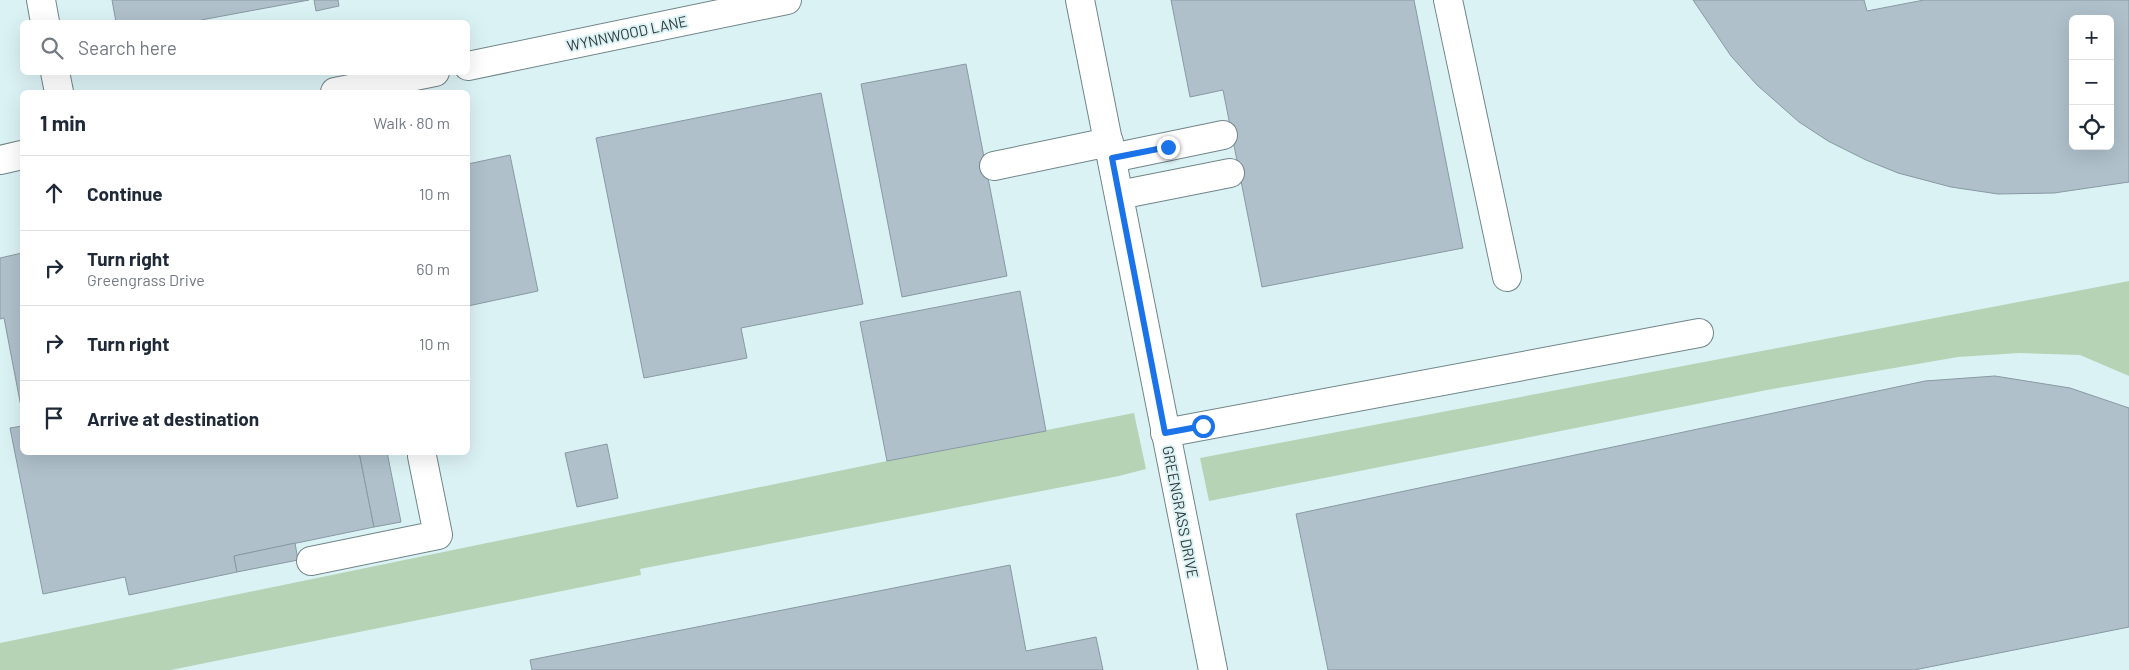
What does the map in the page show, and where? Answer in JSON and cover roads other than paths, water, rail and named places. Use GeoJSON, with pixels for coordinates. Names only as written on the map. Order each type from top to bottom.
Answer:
{"type":"FeatureCollection","features":[{"type":"Feature","properties":{"kind":"street"},"geometry":{"type":"LineString","coordinates":[[41,0],[45,20]]}},
{"type":"Feature","properties":{"kind":"street","name":"WYNNWOOD LANE"},"geometry":{"type":"LineString","coordinates":[[470,66],[787,0]]}},
{"type":"Feature","properties":{"kind":"street","name":"GREENGRASS DRIVE"},"geometry":{"type":"LineString","coordinates":[[1080,0],[1213,670]]}},
{"type":"Feature","properties":{"kind":"street"},"geometry":{"type":"LineString","coordinates":[[1448,0],[1507,277]]}},
{"type":"Feature","properties":{"kind":"street"},"geometry":{"type":"LineString","coordinates":[[56,75],[59,90]]}},
{"type":"Feature","properties":{"kind":"street"},"geometry":{"type":"LineString","coordinates":[[345,90],[420,75]]}},
{"type":"Feature","properties":{"kind":"street"},"geometry":{"type":"LineString","coordinates":[[994,166],[1223,136]]}},
{"type":"Feature","properties":{"kind":"street"},"geometry":{"type":"LineString","coordinates":[[0,160],[20,155]]}},
{"type":"Feature","properties":{"kind":"street"},"geometry":{"type":"LineString","coordinates":[[1119,195],[1230,173]]}},
{"type":"Feature","properties":{"kind":"street"},"geometry":{"type":"LineString","coordinates":[[1165,433],[1699,332]]}},
{"type":"Feature","properties":{"kind":"street"},"geometry":{"type":"LineString","coordinates":[[311,561],[438,535],[422,456]]}}]}
